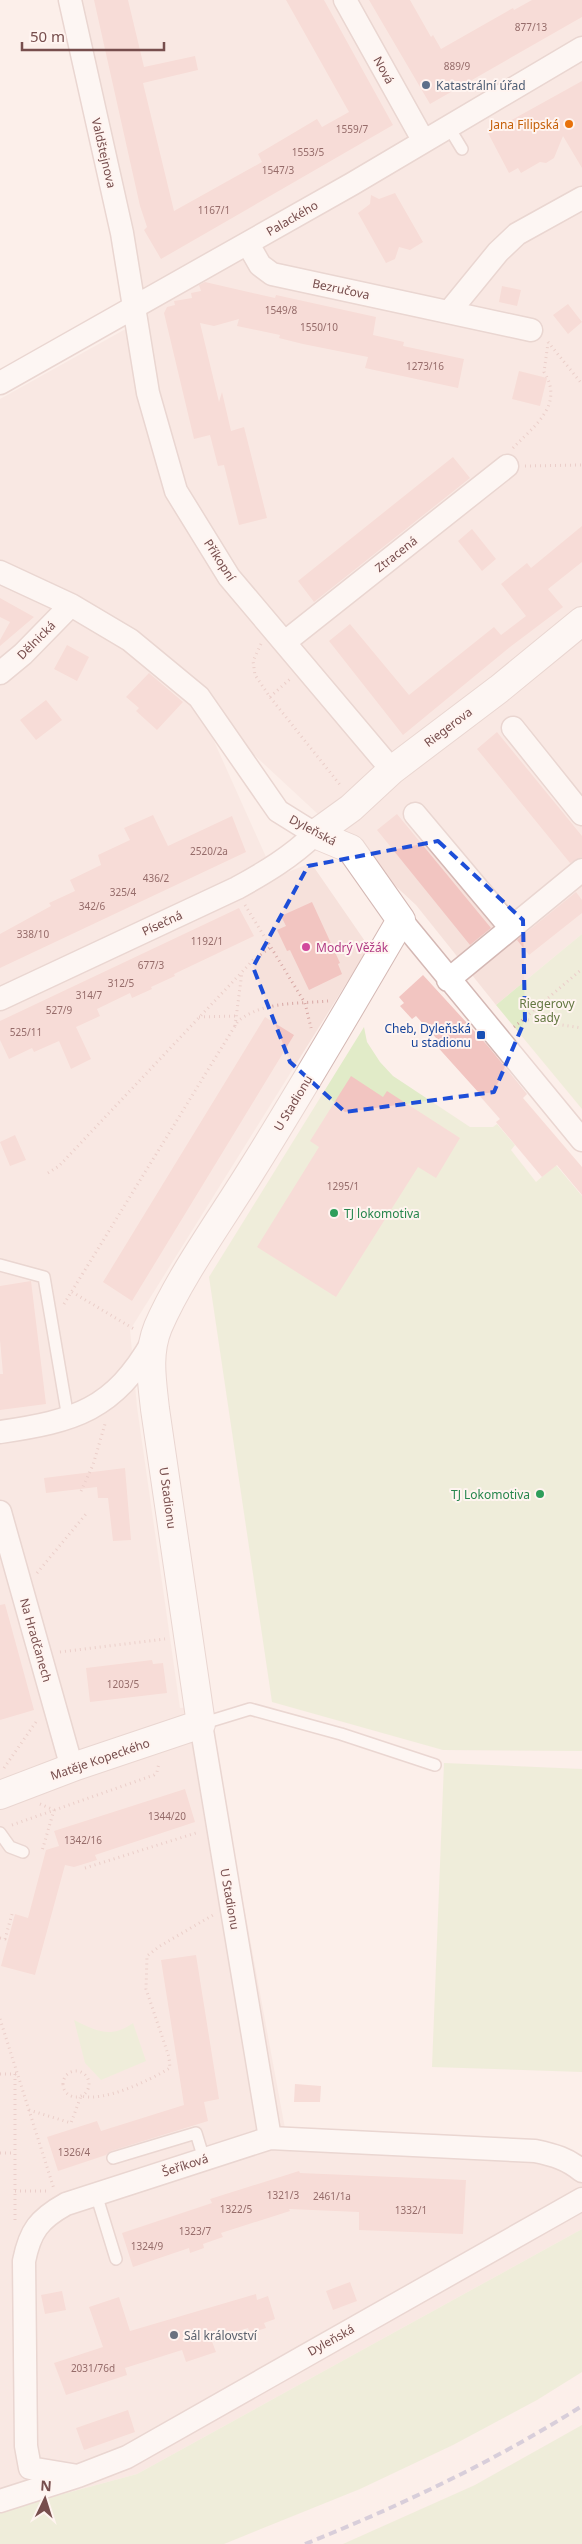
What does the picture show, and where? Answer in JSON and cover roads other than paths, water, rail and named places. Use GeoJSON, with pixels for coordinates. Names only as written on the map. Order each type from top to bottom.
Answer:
{"type":"FeatureCollection","features":[{"type":"Feature","properties":{"kind":"street","name":"Valdštejnova"},"geometry":{"type":"LineString","coordinates":[[70,0],[122,233],[135,306]]}},
{"type":"Feature","properties":{"kind":"street","name":"Nová"},"geometry":{"type":"LineString","coordinates":[[345,0],[423,140]]}},
{"type":"Feature","properties":{"kind":"street","name":"Palackého"},"geometry":{"type":"LineString","coordinates":[[0,383],[248,244],[582,48]]}},
{"type":"Feature","properties":{"kind":"street"},"geometry":{"type":"LineString","coordinates":[[449,312],[498,252],[517,234],[582,198]]}},
{"type":"Feature","properties":{"kind":"street","name":"Bezručova"},"geometry":{"type":"LineString","coordinates":[[248,244],[260,265],[272,274],[531,330]]}},
{"type":"Feature","properties":{"kind":"street","name":"Příkopní"},"geometry":{"type":"LineString","coordinates":[[135,306],[148,393],[176,491],[229,577],[392,770]]}},
{"type":"Feature","properties":{"kind":"street","name":"Ztracená"},"geometry":{"type":"LineString","coordinates":[[280,637],[507,466]]}},
{"type":"Feature","properties":{"kind":"street","name":"Dyleňská"},"geometry":{"type":"LineString","coordinates":[[0,572],[71,605],[130,640],[198,697],[278,811],[315,834],[351,849],[401,920],[448,980],[582,1140]]}},
{"type":"Feature","properties":{"kind":"street","name":"Dělnická"},"geometry":{"type":"LineString","coordinates":[[0,673],[23,654],[71,605]]}},
{"type":"Feature","properties":{"kind":"street","name":"Riegerova"},"geometry":{"type":"LineString","coordinates":[[315,834],[356,804],[392,770],[498,689],[582,621]]}},
{"type":"Feature","properties":{"kind":"street"},"geometry":{"type":"LineString","coordinates":[[513,728],[582,814]]}},
{"type":"Feature","properties":{"kind":"street"},"geometry":{"type":"LineString","coordinates":[[416,814],[510,927]]}},
{"type":"Feature","properties":{"kind":"street","name":"Písečná"},"geometry":{"type":"LineString","coordinates":[[0,1000],[244,884],[274,868],[296,852],[315,834]]}},
{"type":"Feature","properties":{"kind":"street"},"geometry":{"type":"LineString","coordinates":[[448,980],[510,927],[582,870]]}},
{"type":"Feature","properties":{"kind":"street","name":"U Stadionu"},"geometry":{"type":"LineString","coordinates":[[270,2138],[201,1724],[150,1363],[158,1326],[185,1278],[292,1104],[401,920]]}},
{"type":"Feature","properties":{"kind":"street"},"geometry":{"type":"LineString","coordinates":[[0,1432],[37,1426],[68,1418],[112,1396],[132,1375],[154,1340]]}},
{"type":"Feature","properties":{"kind":"street","name":"Na Hradčanech"},"geometry":{"type":"LineString","coordinates":[[0,1512],[72,1768]]}},
{"type":"Feature","properties":{"kind":"street","name":"Matěje Kopeckého"},"geometry":{"type":"LineString","coordinates":[[0,1795],[201,1724]]}},
{"type":"Feature","properties":{"kind":"street","name":"Šeříková"},"geometry":{"type":"LineString","coordinates":[[30,2468],[25,2429],[24,2261],[28,2242],[37,2226],[49,2213],[66,2204],[270,2138],[535,2151],[556,2155],[572,2162],[582,2171]]}},
{"type":"Feature","properties":{"kind":"street","name":"Dyleňská"},"geometry":{"type":"LineString","coordinates":[[8,2499],[78,2476],[127,2457],[582,2199]]}},
{"type":"Feature","properties":{"kind":"street"},"geometry":{"type":"LineString","coordinates":[[8,2499],[30,2468],[78,2476]]}},
{"type":"Feature","properties":{"kind":"lane"},"geometry":{"type":"LineString","coordinates":[[448,126],[462,149]]}},
{"type":"Feature","properties":{"kind":"lane"},"geometry":{"type":"LineString","coordinates":[[0,1265],[44,1277],[68,1418]]}},
{"type":"Feature","properties":{"kind":"lane"},"geometry":{"type":"LineString","coordinates":[[201,1724],[250,1709],[340,1734],[435,1765]]}},
{"type":"Feature","properties":{"kind":"lane"},"geometry":{"type":"LineString","coordinates":[[4,1830],[10,1848],[23,1852]]}},
{"type":"Feature","properties":{"kind":"lane"},"geometry":{"type":"LineString","coordinates":[[113,2158],[196,2133],[204,2159]]}},
{"type":"Feature","properties":{"kind":"lane"},"geometry":{"type":"LineString","coordinates":[[96,2194],[116,2260]]}},
{"type":"Feature","properties":{"kind":"railway"},"geometry":{"type":"LineString","coordinates":[[305,2544],[376,2514],[481,2464],[582,2406]]}},
{"type":"Feature","properties":{"kind":"place","name":"Katastrální úřad"},"geometry":{"type":"Point","coordinates":[426,85]}},
{"type":"Feature","properties":{"kind":"place","name":"Jana Filipská"},"geometry":{"type":"Point","coordinates":[569,124]}},
{"type":"Feature","properties":{"kind":"place","name":"Modrý Věžák"},"geometry":{"type":"Point","coordinates":[306,947]}},
{"type":"Feature","properties":{"kind":"place","name":"Cheb, Dyleňská u stadionu"},"geometry":{"type":"Point","coordinates":[481,1035]}},
{"type":"Feature","properties":{"kind":"place","name":"TJ lokomotiva"},"geometry":{"type":"Point","coordinates":[334,1213]}},
{"type":"Feature","properties":{"kind":"place","name":"TJ Lokomotiva"},"geometry":{"type":"Point","coordinates":[540,1494]}},
{"type":"Feature","properties":{"kind":"place","name":"Sál království"},"geometry":{"type":"Point","coordinates":[174,2335]}},
{"type":"Feature","properties":{"kind":"park label","name":"Riegerovy sady"},"geometry":{"type":"Point","coordinates":[547,1010]}}]}
